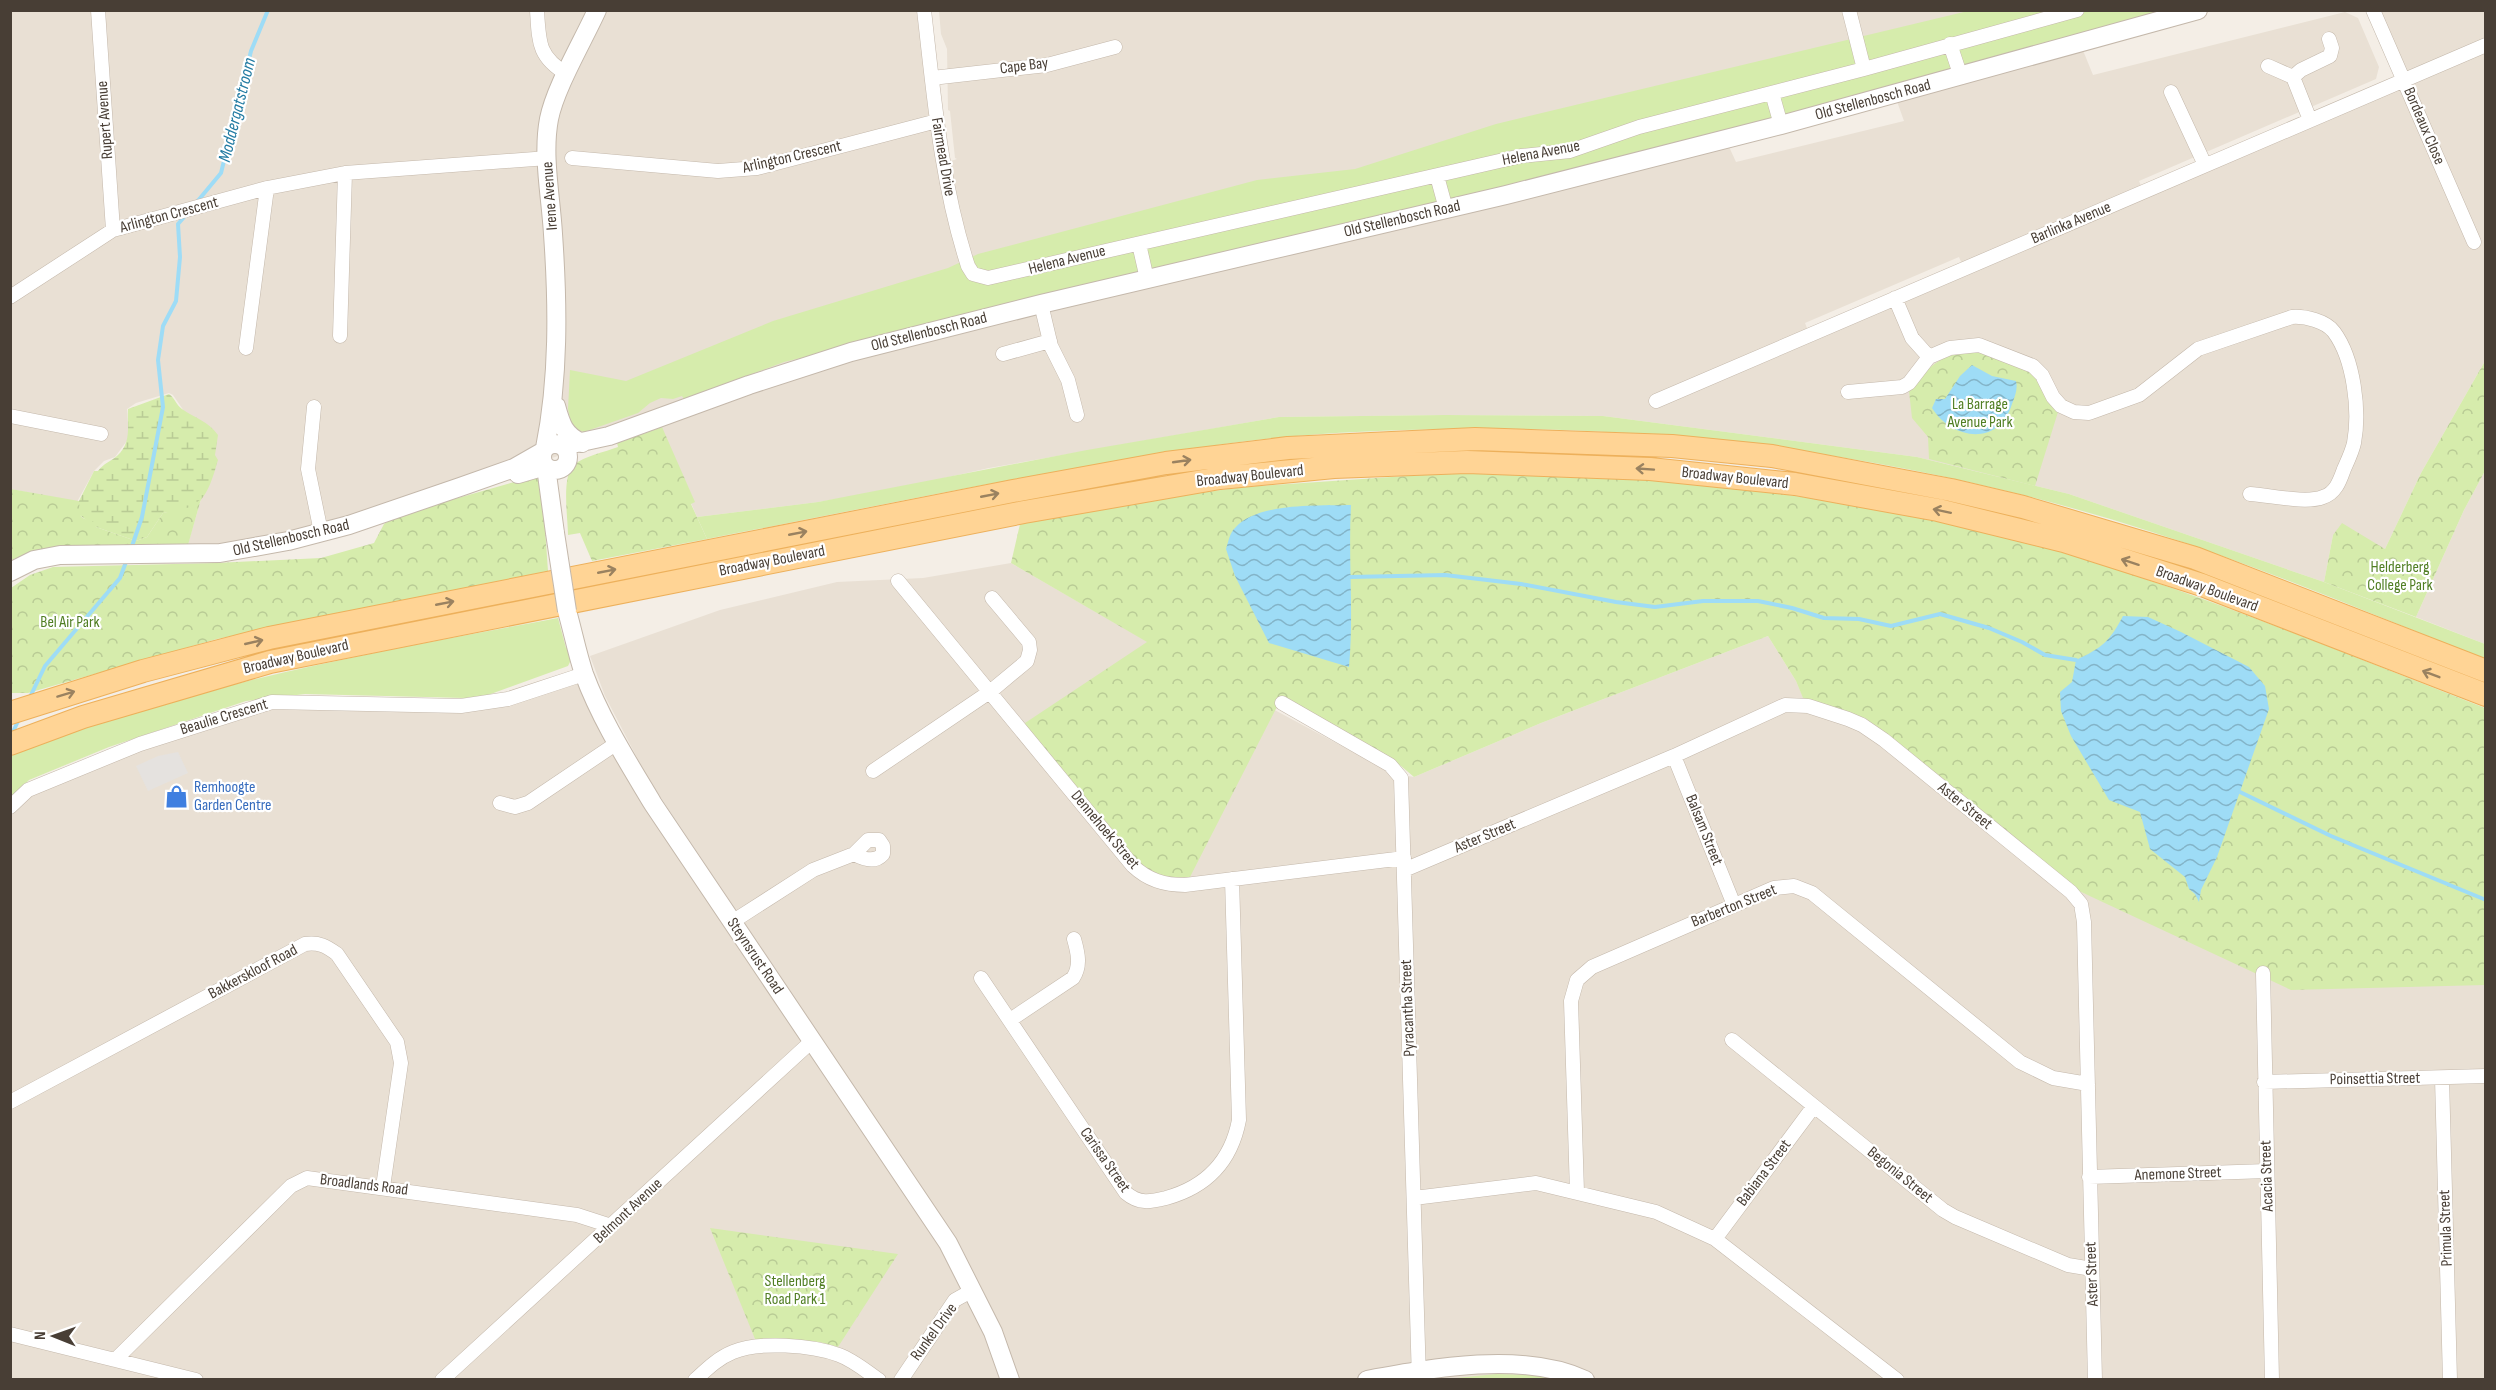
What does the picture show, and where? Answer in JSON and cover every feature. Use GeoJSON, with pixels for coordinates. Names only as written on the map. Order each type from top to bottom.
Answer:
{"type":"FeatureCollection","features":[{"type":"Feature","properties":{"kind":"main road","name":"Broadway Boulevard"},"geometry":{"type":"LineString","coordinates":[[17,706],[269,638],[1013,491],[1166,463],[1288,448],[1475,439],[1661,445],[1729,451],[1772,456],[1951,490],[2023,507],[2195,558],[2486,671]]}},
{"type":"Feature","properties":{"kind":"main road","name":"Broadway Boulevard"},"geometry":{"type":"LineString","coordinates":[[10,744],[83,717],[270,662],[1024,512],[1232,477],[1334,467],[1467,462],[1650,469],[1795,484],[1948,513],[2064,542],[2202,585],[2486,695]]}},
{"type":"Feature","properties":{"kind":"street","name":"Rupert Avenue"},"geometry":{"type":"LineString","coordinates":[[98,10],[113,230]]}},
{"type":"Feature","properties":{"kind":"street"},"geometry":{"type":"LineString","coordinates":[[537,10],[542,51],[548,61],[567,74]]}},
{"type":"Feature","properties":{"kind":"street","name":"Irene Avenue"},"geometry":{"type":"LineString","coordinates":[[554,457],[555,278],[548,158],[549,117],[597,10]]}},
{"type":"Feature","properties":{"kind":"street","name":"Fairmead Drive"},"geometry":{"type":"LineString","coordinates":[[924,10],[947,186],[968,266],[973,274],[980,277],[1000,277]]}},
{"type":"Feature","properties":{"kind":"street"},"geometry":{"type":"LineString","coordinates":[[1849,10],[1864,69]]}},
{"type":"Feature","properties":{"kind":"street","name":"Helena Avenue"},"geometry":{"type":"LineString","coordinates":[[1000,277],[1113,248],[1139,244],[1521,156],[1570,151],[1639,127],[1864,69],[2077,10]]}},
{"type":"Feature","properties":{"kind":"street","name":"Old Stellenbosch Road"},"geometry":{"type":"LineString","coordinates":[[460,487],[476,486],[749,385],[841,356],[1041,304],[1446,209],[1781,125],[2198,10]]}},
{"type":"Feature","properties":{"kind":"street","name":"Bordeaux Close"},"geometry":{"type":"LineString","coordinates":[[2373,10],[2474,242]]}},
{"type":"Feature","properties":{"kind":"street"},"geometry":{"type":"LineString","coordinates":[[2293,77],[2301,70],[2330,56],[2332,48],[2328,39]]}},
{"type":"Feature","properties":{"kind":"street"},"geometry":{"type":"LineString","coordinates":[[1950,44],[1961,77]]}},
{"type":"Feature","properties":{"kind":"street","name":"Barlinka Avenue"},"geometry":{"type":"LineString","coordinates":[[1656,401],[2486,45]]}},
{"type":"Feature","properties":{"kind":"street","name":"Cape Bay"},"geometry":{"type":"LineString","coordinates":[[932,78],[1047,65],[1115,47]]}},
{"type":"Feature","properties":{"kind":"street"},"geometry":{"type":"LineString","coordinates":[[2268,66],[2293,77],[2310,120]]}},
{"type":"Feature","properties":{"kind":"street"},"geometry":{"type":"LineString","coordinates":[[2172,92],[2205,165]]}},
{"type":"Feature","properties":{"kind":"street"},"geometry":{"type":"LineString","coordinates":[[1772,93],[1781,125]]}},
{"type":"Feature","properties":{"kind":"street","name":"Arlington Crescent"},"geometry":{"type":"LineString","coordinates":[[572,158],[738,171],[937,121]]}},
{"type":"Feature","properties":{"kind":"street","name":"Arlington Crescent"},"geometry":{"type":"LineString","coordinates":[[10,297],[113,230],[267,188],[345,173],[548,158]]}},
{"type":"Feature","properties":{"kind":"street"},"geometry":{"type":"LineString","coordinates":[[340,336],[345,173]]}},
{"type":"Feature","properties":{"kind":"street"},"geometry":{"type":"LineString","coordinates":[[1437,176],[1446,209]]}},
{"type":"Feature","properties":{"kind":"street"},"geometry":{"type":"LineString","coordinates":[[246,348],[267,188]]}},
{"type":"Feature","properties":{"kind":"street"},"geometry":{"type":"LineString","coordinates":[[1139,244],[1147,279]]}},
{"type":"Feature","properties":{"kind":"street"},"geometry":{"type":"LineString","coordinates":[[1895,298],[1912,338],[1929,357]]}},
{"type":"Feature","properties":{"kind":"street"},"geometry":{"type":"LineString","coordinates":[[1041,304],[1050,341],[1068,381],[1077,415]]}},
{"type":"Feature","properties":{"kind":"street"},"geometry":{"type":"LineString","coordinates":[[1848,392],[1902,387],[1909,383],[1929,357],[1960,345],[1988,347],[2027,363],[2037,370],[2053,397],[2066,409],[2090,413],[2139,395],[2198,349],[2292,317],[2308,318],[2333,331],[2351,370],[2354,384],[2355,424],[2352,449],[2336,487],[2323,497],[2311,499],[2250,494]]}},
{"type":"Feature","properties":{"kind":"street"},"geometry":{"type":"LineString","coordinates":[[1003,354],[1050,341]]}},
{"type":"Feature","properties":{"kind":"street"},"geometry":{"type":"LineString","coordinates":[[554,399],[564,430],[571,438],[582,443]]}},
{"type":"Feature","properties":{"kind":"street","name":"Irene Avenue"},"geometry":{"type":"LineString","coordinates":[[554,399],[549,426],[554,457]]}},
{"type":"Feature","properties":{"kind":"street"},"geometry":{"type":"LineString","coordinates":[[314,407],[308,469],[321,532]]}},
{"type":"Feature","properties":{"kind":"street"},"geometry":{"type":"LineString","coordinates":[[10,416],[101,434]]}},
{"type":"Feature","properties":{"kind":"street"},"geometry":{"type":"LineString","coordinates":[[487,476],[528,452],[549,426]]}},
{"type":"Feature","properties":{"kind":"street","name":"Old Stellenbosch Road"},"geometry":{"type":"LineString","coordinates":[[10,572],[34,560],[52,556],[220,553],[255,548],[349,525],[522,464],[554,457],[582,443],[609,436]]}},
{"type":"Feature","properties":{"kind":"street","name":"Steynsrust Road"},"geometry":{"type":"LineString","coordinates":[[554,457],[555,533],[567,611],[582,665],[617,743],[653,804],[948,1243],[993,1332],[1010,1380]]}},
{"type":"Feature","properties":{"kind":"street","name":"Dennehoek Street"},"geometry":{"type":"LineString","coordinates":[[898,581],[1140,872],[1155,880],[1174,885],[1404,864]]}},
{"type":"Feature","properties":{"kind":"street"},"geometry":{"type":"LineString","coordinates":[[873,771],[991,691],[1027,661],[1030,650],[1029,642],[992,598]]}},
{"type":"Feature","properties":{"kind":"street","name":"Beaulie Crescent"},"geometry":{"type":"LineString","coordinates":[[10,807],[28,790],[141,744],[272,702],[461,706],[508,699],[582,665]]}},
{"type":"Feature","properties":{"kind":"street","name":"Pyracantha Street"},"geometry":{"type":"LineString","coordinates":[[1282,703],[1390,765],[1399,773],[1402,784],[1419,1375]]}},
{"type":"Feature","properties":{"kind":"street","name":"Aster Street"},"geometry":{"type":"LineString","coordinates":[[1404,864],[1674,756],[1776,709],[1794,704],[1808,706],[1848,719],[1862,725],[1884,740],[2071,892],[2081,904],[2084,922],[2095,1380]]}},
{"type":"Feature","properties":{"kind":"street"},"geometry":{"type":"LineString","coordinates":[[500,803],[515,807],[528,803],[617,743]]}},
{"type":"Feature","properties":{"kind":"street","name":"Balsam Street"},"geometry":{"type":"LineString","coordinates":[[1674,756],[1734,905]]}},
{"type":"Feature","properties":{"kind":"street"},"geometry":{"type":"LineString","coordinates":[[732,922],[813,870],[854,854]]}},
{"type":"Feature","properties":{"kind":"street","name":"Carissa Street"},"geometry":{"type":"LineString","coordinates":[[981,978],[1126,1193],[1138,1201],[1153,1201],[1186,1192],[1202,1183],[1217,1167],[1236,1137],[1239,1120],[1232,879]]}},
{"type":"Feature","properties":{"kind":"street","name":"Barberton Street"},"geometry":{"type":"LineString","coordinates":[[1577,1192],[1571,1001],[1577,980],[1592,967],[1774,888],[1785,886],[1804,888],[2020,1062],[2054,1078],[2088,1084]]}},
{"type":"Feature","properties":{"kind":"street"},"geometry":{"type":"LineString","coordinates":[[1010,1020],[1073,978],[1079,962],[1074,939]]}},
{"type":"Feature","properties":{"kind":"street","name":"Bakkerskloof Road"},"geometry":{"type":"LineString","coordinates":[[10,1102],[305,944],[315,943],[326,946],[337,954],[401,1051],[383,1187]]}},
{"type":"Feature","properties":{"kind":"street","name":"Acacia Street"},"geometry":{"type":"LineString","coordinates":[[2263,973],[2272,1380]]}},
{"type":"Feature","properties":{"kind":"street","name":"Begonia Street"},"geometry":{"type":"LineString","coordinates":[[1732,1040],[1955,1217],[2068,1265],[2092,1269]]}},
{"type":"Feature","properties":{"kind":"street","name":"Belmont Avenue"},"geometry":{"type":"LineString","coordinates":[[442,1380],[812,1041]]}},
{"type":"Feature","properties":{"kind":"street","name":"Poinsettia Street"},"geometry":{"type":"LineString","coordinates":[[2264,1082],[2486,1076]]}},
{"type":"Feature","properties":{"kind":"street","name":"Primula Street"},"geometry":{"type":"LineString","coordinates":[[2442,1077],[2450,1380]]}},
{"type":"Feature","properties":{"kind":"street","name":"Babiana Street"},"geometry":{"type":"LineString","coordinates":[[1715,1239],[1814,1106]]}},
{"type":"Feature","properties":{"kind":"street","name":"Anemone Street"},"geometry":{"type":"LineString","coordinates":[[2089,1177],[2267,1171]]}},
{"type":"Feature","properties":{"kind":"street","name":"Broadlands Road"},"geometry":{"type":"LineString","coordinates":[[115,1360],[291,1186],[307,1178],[578,1215],[611,1226]]}},
{"type":"Feature","properties":{"kind":"street"},"geometry":{"type":"LineString","coordinates":[[1414,1198],[1526,1183],[1545,1184],[1656,1212],[1715,1239],[1898,1380]]}},
{"type":"Feature","properties":{"kind":"street","name":"Runkel Drive"},"geometry":{"type":"LineString","coordinates":[[901,1380],[955,1300],[973,1290]]}},
{"type":"Feature","properties":{"kind":"street"},"geometry":{"type":"LineString","coordinates":[[10,1335],[196,1380]]}},
{"type":"Feature","properties":{"kind":"street"},"geometry":{"type":"LineString","coordinates":[[695,1380],[719,1359],[733,1352],[762,1345],[826,1351],[841,1355],[879,1380]]}},
{"type":"Feature","properties":{"kind":"street"},"geometry":{"type":"LineString","coordinates":[[1367,1380],[1483,1365],[1545,1368],[1584,1380]]}},
{"type":"Feature","properties":{"kind":"shaded area"},"geometry":{"type":"Polygon","coordinates":[[[10,11],[924,11],[942,164],[957,159],[948,110],[947,49],[941,34],[939,11],[2198,11],[2080,43],[2093,75],[2345,12],[2358,18],[2379,67],[2376,79],[2139,181],[2144,192],[2405,80],[2374,11],[2485,11],[2485,361],[2421,473],[2385,549],[2333,535],[2324,582],[2069,494],[1917,457],[1603,416],[1279,417],[989,468],[891,490],[818,502],[697,517],[691,503],[694,501],[658,420],[555,457],[349,524],[185,554],[214,455],[173,395],[169,393],[136,403],[127,409],[129,438],[115,457],[104,461],[94,471],[77,502],[11,489],[10,11]],[[1894,93],[1725,138],[1736,162],[1904,121],[1894,93]],[[1959,257],[1805,323],[1810,336],[1964,269],[1959,257]]]}},
{"type":"Feature","properties":{"kind":"shaded area"},"geometry":{"type":"Polygon","coordinates":[[[2485,471],[2485,644],[2416,617],[2464,510],[2485,471]]]}},
{"type":"Feature","properties":{"kind":"shaded area"},"geometry":{"type":"Polygon","coordinates":[[[1011,563],[1148,642],[1392,773],[1414,777],[1541,723],[1768,636],[1796,681],[1803,697],[1865,718],[2079,891],[2108,903],[2485,985],[2485,1379],[1018,1379],[996,1318],[961,1247],[647,777],[605,696],[590,656],[720,610],[837,582],[923,578],[1011,563]]]}},
{"type":"Feature","properties":{"kind":"shaded area"},"geometry":{"type":"Polygon","coordinates":[[[582,670],[604,720],[947,1244],[1008,1380],[11,1380],[11,809],[28,791],[256,707],[461,707],[582,670]]]}},
{"type":"Feature","properties":{"kind":"shaded area"},"geometry":{"type":"Polygon","coordinates":[[[178,752],[188,773],[148,791],[136,766],[158,756],[178,752]]]}},
{"type":"Feature","properties":{"kind":"green space"},"geometry":{"type":"Polygon","coordinates":[[[1968,11],[2175,11],[1762,122],[1429,206],[784,362],[684,399],[682,396],[673,399],[661,398],[650,403],[638,413],[584,432],[572,428],[568,409],[570,370],[626,381],[773,321],[948,268],[978,254],[1257,180],[1355,169],[1496,124],[1968,11]]]}},
{"type":"Feature","properties":{"kind":"green space","name":"La Barrage Avenue Park"},"geometry":{"type":"Polygon","coordinates":[[[1969,352],[1988,354],[2027,369],[2036,376],[2046,398],[2058,412],[2035,486],[1929,459],[1928,437],[1912,418],[1909,391],[1934,364],[1949,356],[1969,352]]]}},
{"type":"Feature","properties":{"kind":"green space","name":"Helderberg College Park"},"geometry":{"type":"Polygon","coordinates":[[[2485,361],[2485,471],[2464,510],[2416,617],[2324,582],[2333,535],[2342,523],[2385,549],[2421,473],[2485,361]]]}},
{"type":"Feature","properties":{"kind":"green space"},"geometry":{"type":"Polygon","coordinates":[[[169,394],[180,407],[206,423],[218,435],[215,455],[218,460],[205,494],[190,508],[163,513],[147,537],[136,541],[96,527],[78,514],[79,501],[94,471],[98,471],[117,456],[125,446],[128,434],[128,409],[169,394]]]}},
{"type":"Feature","properties":{"kind":"green space"},"geometry":{"type":"Polygon","coordinates":[[[1603,416],[1917,457],[2069,494],[2324,582],[2485,644],[2485,659],[2236,561],[2066,506],[1893,466],[1805,452],[1627,433],[1538,429],[1448,429],[1296,436],[1200,448],[1076,468],[707,539],[697,517],[818,502],[1087,450],[1279,417],[1603,416]]]}},
{"type":"Feature","properties":{"kind":"green space"},"geometry":{"type":"Polygon","coordinates":[[[662,427],[695,502],[691,504],[707,539],[592,561],[580,533],[568,535],[566,488],[570,470],[583,459],[618,447],[617,443],[662,427]]]}},
{"type":"Feature","properties":{"kind":"green space"},"geometry":{"type":"Polygon","coordinates":[[[1465,472],[1608,476],[1722,486],[1835,502],[1947,523],[2057,551],[2166,586],[2485,708],[2485,985],[2291,990],[2079,891],[1865,718],[1803,698],[1796,681],[1768,636],[1541,723],[1414,777],[1401,766],[1282,697],[1190,877],[1164,878],[1142,867],[1022,725],[1147,642],[1011,563],[1020,524],[1145,500],[1244,487],[1465,472]]]}},
{"type":"Feature","properties":{"kind":"green space","name":"Bel Air Park"},"geometry":{"type":"Polygon","coordinates":[[[532,477],[539,479],[542,485],[548,571],[217,639],[28,693],[11,693],[11,588],[30,575],[53,567],[321,558],[374,543],[384,524],[398,515],[532,477]]]}},
{"type":"Feature","properties":{"kind":"green space"},"geometry":{"type":"Polygon","coordinates":[[[11,489],[79,501],[80,516],[94,522],[96,527],[136,541],[147,537],[163,513],[191,507],[201,499],[188,545],[62,546],[38,550],[11,560],[11,489]]]}},
{"type":"Feature","properties":{"kind":"green space"},"geometry":{"type":"Polygon","coordinates":[[[558,618],[566,648],[569,647],[571,660],[568,666],[488,695],[466,698],[305,694],[246,701],[109,747],[29,780],[11,798],[11,756],[78,731],[145,709],[281,673],[558,618]]]}},
{"type":"Feature","properties":{"kind":"green space","name":"Stellenberg Road Park 1"},"geometry":{"type":"Polygon","coordinates":[[[710,1228],[898,1254],[838,1347],[820,1342],[755,1339],[710,1228]]]}},
{"type":"Feature","properties":{"kind":"green space"},"geometry":{"type":"Polygon","coordinates":[[[1496,1374],[1533,1375],[1554,1379],[1437,1380],[1496,1374]]]}},
{"type":"Feature","properties":{"kind":"water"},"geometry":{"type":"Polygon","coordinates":[[[1972,365],[1992,376],[2016,381],[2016,392],[2006,418],[1986,433],[1963,432],[1951,427],[1932,408],[1936,399],[1945,399],[1960,376],[1972,365]]]}},
{"type":"Feature","properties":{"kind":"water"},"geometry":{"type":"Polygon","coordinates":[[[1351,505],[1349,667],[1269,643],[1235,576],[1226,549],[1233,530],[1245,520],[1258,514],[1289,507],[1351,505]]]}},
{"type":"Feature","properties":{"kind":"water"},"geometry":{"type":"Polygon","coordinates":[[[2123,616],[2148,617],[2181,632],[2249,667],[2265,686],[2269,709],[2217,857],[2201,890],[2199,902],[2189,889],[2185,877],[2150,849],[2140,812],[2109,800],[2071,736],[2061,711],[2060,692],[2072,682],[2076,660],[2104,643],[2114,632],[2123,616]]]}},
{"type":"Feature","properties":{"kind":"waterway","name":"Moddergatstroom"},"geometry":{"type":"LineString","coordinates":[[196,203],[221,173],[251,51],[268,10]]}},
{"type":"Feature","properties":{"kind":"waterway","name":"Moddergatstroom"},"geometry":{"type":"LineString","coordinates":[[131,549],[142,517],[163,407],[158,360],[163,326],[176,301],[180,257],[178,224],[185,216]]}},
{"type":"Feature","properties":{"kind":"waterway","name":"Moddergatstroom"},"geometry":{"type":"LineString","coordinates":[[30,697],[45,666],[120,578],[126,562]]}},
{"type":"Feature","properties":{"kind":"waterway"},"geometry":{"type":"LineString","coordinates":[[1350,577],[1445,575],[1521,584],[1655,607],[1703,601],[1758,601],[1824,618],[1859,619],[1891,626],[1940,614],[1989,628],[2045,655],[2076,660]]}},
{"type":"Feature","properties":{"kind":"waterway","name":"Moddergatstroom"},"geometry":{"type":"LineString","coordinates":[[12,734],[19,719]]}},
{"type":"Feature","properties":{"kind":"waterway"},"geometry":{"type":"LineString","coordinates":[[2240,792],[2331,836],[2486,900]]}},
{"type":"Feature","properties":{"kind":"place","name":"Remhoogte Garden Centre"},"geometry":{"type":"Point","coordinates":[176,796]}}]}
